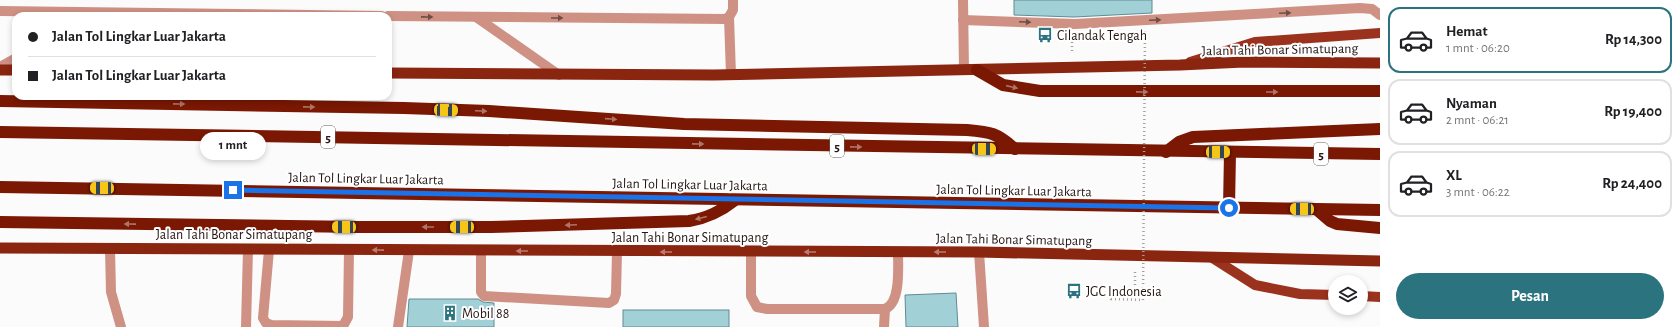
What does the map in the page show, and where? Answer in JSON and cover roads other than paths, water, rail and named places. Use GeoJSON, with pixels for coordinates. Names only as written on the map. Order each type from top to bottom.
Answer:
{"type":"FeatureCollection","features":[{"type":"Feature","properties":{"kind":"highway","name":"Jalan Tahi Bonar Simatupang"},"geometry":{"type":"LineString","coordinates":[[392,73],[732,75],[1180,65],[1244,62],[1380,63]]}},
{"type":"Feature","properties":{"kind":"highway"},"geometry":{"type":"LineString","coordinates":[[0,68],[12,70]]}},
{"type":"Feature","properties":{"kind":"highway"},"geometry":{"type":"LineString","coordinates":[[977,70],[1003,86],[1040,91],[1380,91]]}},
{"type":"Feature","properties":{"kind":"highway"},"geometry":{"type":"LineString","coordinates":[[0,101],[489,111],[684,124],[967,130],[988,132],[1001,137],[1015,149]]}},
{"type":"Feature","properties":{"kind":"highway"},"geometry":{"type":"LineString","coordinates":[[1166,152],[1179,142],[1193,137],[1380,129]]}},
{"type":"Feature","properties":{"kind":"highway","name":"5"},"geometry":{"type":"LineString","coordinates":[[0,132],[443,138],[1166,152],[1380,154]]}},
{"type":"Feature","properties":{"kind":"highway"},"geometry":{"type":"LineString","coordinates":[[1229,208],[1230,152]]}},
{"type":"Feature","properties":{"kind":"highway","name":"Jalan Tol Lingkar Luar Jakarta"},"geometry":{"type":"LineString","coordinates":[[0,187],[1380,210]]}},
{"type":"Feature","properties":{"kind":"highway"},"geometry":{"type":"LineString","coordinates":[[0,222],[360,227],[506,227],[688,221],[704,218],[722,211],[735,200]]}},
{"type":"Feature","properties":{"kind":"highway"},"geometry":{"type":"LineString","coordinates":[[1316,209],[1330,222],[1380,228]]}},
{"type":"Feature","properties":{"kind":"highway","name":"Jalan Tahi Bonar Simatupang"},"geometry":{"type":"LineString","coordinates":[[0,248],[617,252],[979,252],[1380,261]]}},
{"type":"Feature","properties":{"kind":"main road"},"geometry":{"type":"LineString","coordinates":[[1180,65],[1255,42],[1380,32]]}},
{"type":"Feature","properties":{"kind":"main road"},"geometry":{"type":"LineString","coordinates":[[1211,257],[1255,285],[1300,294],[1328,295]]}},
{"type":"Feature","properties":{"kind":"main road"},"geometry":{"type":"LineString","coordinates":[[1368,296],[1380,297]]}},
{"type":"Feature","properties":{"kind":"street"},"geometry":{"type":"LineString","coordinates":[[732,75],[731,16],[733,0]]}},
{"type":"Feature","properties":{"kind":"street"},"geometry":{"type":"LineString","coordinates":[[963,0],[964,70]]}},
{"type":"Feature","properties":{"kind":"street"},"geometry":{"type":"LineString","coordinates":[[964,20],[1075,24],[1360,8],[1372,9],[1380,15]]}},
{"type":"Feature","properties":{"kind":"street"},"geometry":{"type":"LineString","coordinates":[[0,11],[30,12]]}},
{"type":"Feature","properties":{"kind":"street"},"geometry":{"type":"LineString","coordinates":[[392,16],[476,18],[731,16]]}},
{"type":"Feature","properties":{"kind":"street"},"geometry":{"type":"LineString","coordinates":[[476,18],[559,75]]}},
{"type":"Feature","properties":{"kind":"street"},"geometry":{"type":"LineString","coordinates":[[0,68],[12,60]]}},
{"type":"Feature","properties":{"kind":"street"},"geometry":{"type":"LineString","coordinates":[[110,248],[111,292],[120,327]]}},
{"type":"Feature","properties":{"kind":"street"},"geometry":{"type":"LineString","coordinates":[[246,327],[248,249]]}},
{"type":"Feature","properties":{"kind":"street"},"geometry":{"type":"LineString","coordinates":[[269,250],[263,318],[266,323],[271,325],[343,326],[348,316],[349,250]]}},
{"type":"Feature","properties":{"kind":"street"},"geometry":{"type":"LineString","coordinates":[[398,327],[409,251]]}},
{"type":"Feature","properties":{"kind":"street"},"geometry":{"type":"LineString","coordinates":[[481,251],[481,292],[484,296],[609,303],[614,300],[616,294],[617,252]]}},
{"type":"Feature","properties":{"kind":"street"},"geometry":{"type":"LineString","coordinates":[[751,252],[751,296],[757,307],[767,309],[885,309],[893,302],[898,284],[898,252]]}},
{"type":"Feature","properties":{"kind":"street"},"geometry":{"type":"LineString","coordinates":[[979,252],[984,327]]}},
{"type":"Feature","properties":{"kind":"street"},"geometry":{"type":"LineString","coordinates":[[884,327],[885,309]]}},
{"type":"Feature","properties":{"kind":"place","name":"Cilandak Tengah"},"geometry":{"type":"Point","coordinates":[1045,35]}},
{"type":"Feature","properties":{"kind":"place","name":"JGC Indonesia"},"geometry":{"type":"Point","coordinates":[1074,291]}},
{"type":"Feature","properties":{"kind":"place","name":"Mobil 88"},"geometry":{"type":"Point","coordinates":[450,313]}}]}
